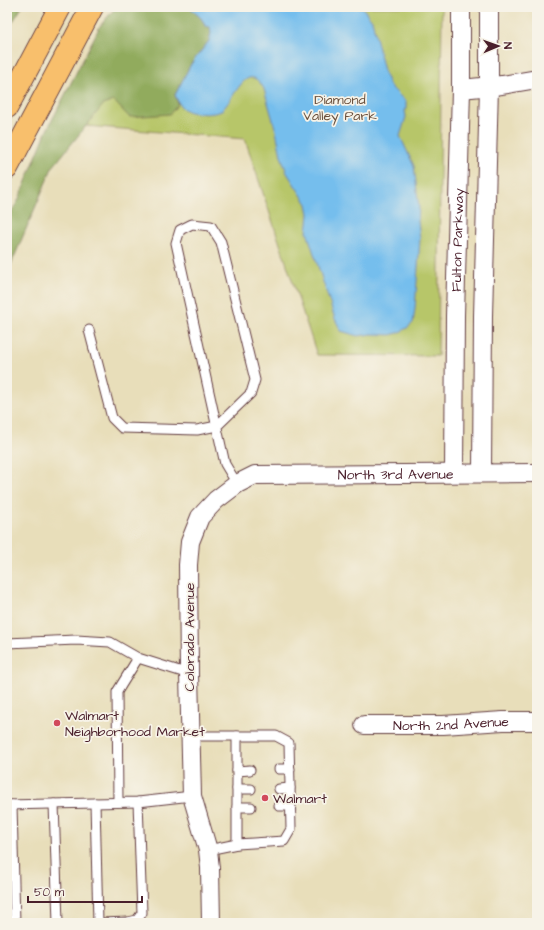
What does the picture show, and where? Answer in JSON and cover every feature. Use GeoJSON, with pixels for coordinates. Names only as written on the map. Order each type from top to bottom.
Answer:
{"type":"FeatureCollection","features":[{"type":"Feature","properties":{"kind":"main road"},"geometry":{"type":"LineString","coordinates":[[7,107],[60,7]]}},
{"type":"Feature","properties":{"kind":"main road"},"geometry":{"type":"LineString","coordinates":[[7,168],[92,7]]}},
{"type":"Feature","properties":{"kind":"street","name":"Fulton Parkway"},"geometry":{"type":"LineString","coordinates":[[454,473],[455,308],[461,89],[461,7]]}},
{"type":"Feature","properties":{"kind":"street","name":"Fulton Parkway"},"geometry":{"type":"LineString","coordinates":[[482,473],[483,316],[489,86],[489,7]]}},
{"type":"Feature","properties":{"kind":"street"},"geometry":{"type":"LineString","coordinates":[[461,89],[537,79]]}},
{"type":"Feature","properties":{"kind":"street","name":"North 3rd Avenue"},"geometry":{"type":"LineString","coordinates":[[255,475],[537,473]]}},
{"type":"Feature","properties":{"kind":"street","name":"Colorado Avenue"},"geometry":{"type":"LineString","coordinates":[[211,923],[210,868],[208,850],[192,796],[188,565],[190,542],[200,517],[216,500],[237,484],[255,475]]}},
{"type":"Feature","properties":{"kind":"street","name":"North 2nd Avenue"},"geometry":{"type":"LineString","coordinates":[[364,725],[443,725],[537,721]]}},
{"type":"Feature","properties":{"kind":"lane"},"geometry":{"type":"LineString","coordinates":[[89,330],[112,418],[122,428],[197,430],[217,426],[251,393],[255,380],[221,242],[211,226],[192,224],[180,230],[176,243],[217,426],[225,464],[237,484]]}},
{"type":"Feature","properties":{"kind":"lane"},"geometry":{"type":"LineString","coordinates":[[7,642],[76,640],[110,642],[138,658],[189,674]]}},
{"type":"Feature","properties":{"kind":"lane"},"geometry":{"type":"LineString","coordinates":[[118,802],[117,692],[138,658]]}},
{"type":"Feature","properties":{"kind":"lane"},"geometry":{"type":"LineString","coordinates":[[190,736],[276,736],[289,743],[291,829],[284,841],[237,844],[208,850]]}},
{"type":"Feature","properties":{"kind":"lane"},"geometry":{"type":"LineString","coordinates":[[237,736],[237,844]]}},
{"type":"Feature","properties":{"kind":"lane"},"geometry":{"type":"LineString","coordinates":[[279,770],[290,769]]}},
{"type":"Feature","properties":{"kind":"lane"},"geometry":{"type":"LineString","coordinates":[[237,771],[250,770]]}},
{"type":"Feature","properties":{"kind":"lane"},"geometry":{"type":"LineString","coordinates":[[279,789],[290,788]]}},
{"type":"Feature","properties":{"kind":"lane"},"geometry":{"type":"LineString","coordinates":[[237,789],[251,789]]}},
{"type":"Feature","properties":{"kind":"lane"},"geometry":{"type":"LineString","coordinates":[[15,923],[10,805],[138,802],[192,796]]}},
{"type":"Feature","properties":{"kind":"lane"},"geometry":{"type":"LineString","coordinates":[[95,803],[99,923],[128,922],[137,920],[142,913],[138,802]]}},
{"type":"Feature","properties":{"kind":"lane"},"geometry":{"type":"LineString","coordinates":[[54,804],[58,923]]}},
{"type":"Feature","properties":{"kind":"lane"},"geometry":{"type":"LineString","coordinates":[[279,806],[291,806]]}},
{"type":"Feature","properties":{"kind":"lane"},"geometry":{"type":"LineString","coordinates":[[237,807],[251,807]]}},
{"type":"Feature","properties":{"kind":"green space"},"geometry":{"type":"Polygon","coordinates":[[[7,7],[22,7],[7,31],[7,7]]]}},
{"type":"Feature","properties":{"kind":"green space"},"geometry":{"type":"Polygon","coordinates":[[[116,7],[190,7],[202,19],[205,26],[210,27],[211,33],[209,41],[191,64],[175,95],[178,104],[170,114],[129,117],[114,101],[103,105],[52,168],[7,274],[7,219],[18,201],[47,130],[100,26],[116,7]]]}},
{"type":"Feature","properties":{"kind":"green space","name":"Diamond Valley Park"},"geometry":{"type":"Polygon","coordinates":[[[165,7],[442,7],[438,356],[317,355],[245,139],[74,125],[165,7]]]}},
{"type":"Feature","properties":{"kind":"water"},"geometry":{"type":"Polygon","coordinates":[[[190,7],[362,7],[372,20],[385,75],[390,86],[406,102],[406,117],[400,136],[414,166],[419,208],[418,221],[420,239],[415,309],[413,323],[407,328],[390,335],[372,334],[358,336],[341,331],[335,319],[307,232],[309,214],[307,204],[287,173],[281,156],[276,131],[264,89],[257,80],[251,78],[246,80],[224,108],[219,112],[202,114],[185,110],[180,106],[175,95],[191,64],[209,41],[211,33],[210,27],[205,26],[202,19],[190,7]]]}},
{"type":"Feature","properties":{"kind":"place","name":"Walmart Neighborhood Market"},"geometry":{"type":"Point","coordinates":[57,723]}},
{"type":"Feature","properties":{"kind":"place","name":"Walmart"},"geometry":{"type":"Point","coordinates":[265,798]}}]}
